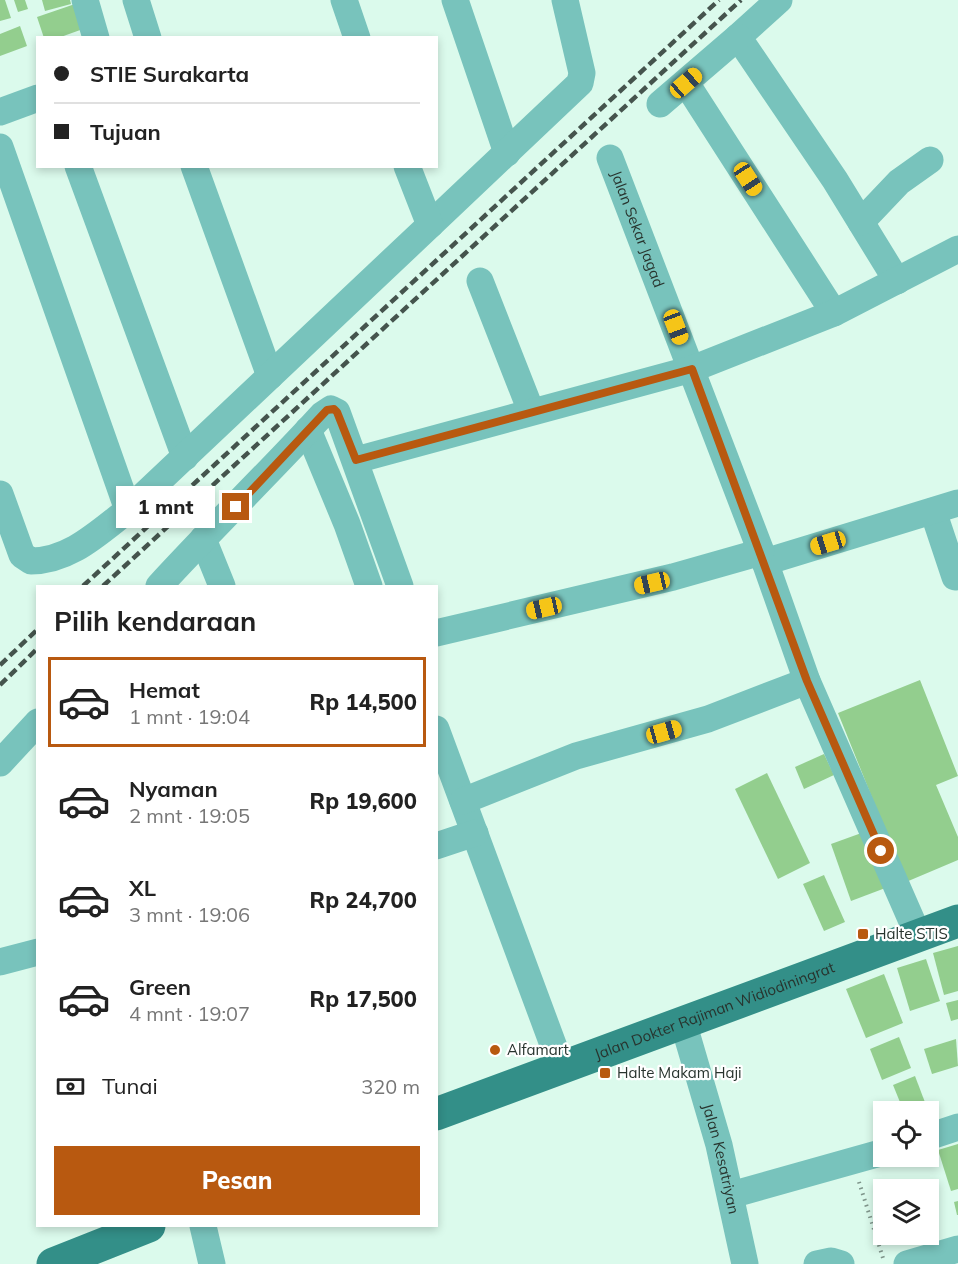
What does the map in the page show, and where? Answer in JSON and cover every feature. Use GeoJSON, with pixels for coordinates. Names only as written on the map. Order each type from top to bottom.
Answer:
{"type":"FeatureCollection","features":[{"type":"Feature","properties":{"kind":"main road","name":"Jalan Dokter Rajiman Widiodiningrat"},"geometry":{"type":"LineString","coordinates":[[438,1113],[958,921]]}},
{"type":"Feature","properties":{"kind":"main road"},"geometry":{"type":"LineString","coordinates":[[53,1264],[146,1227]]}},
{"type":"Feature","properties":{"kind":"street"},"geometry":{"type":"LineString","coordinates":[[85,0],[95,36]]}},
{"type":"Feature","properties":{"kind":"street"},"geometry":{"type":"LineString","coordinates":[[136,0],[147,36]]}},
{"type":"Feature","properties":{"kind":"street"},"geometry":{"type":"LineString","coordinates":[[344,0],[356,36]]}},
{"type":"Feature","properties":{"kind":"street"},"geometry":{"type":"LineString","coordinates":[[455,0],[507,153]]}},
{"type":"Feature","properties":{"kind":"street"},"geometry":{"type":"LineString","coordinates":[[0,494],[11,557],[37,561],[72,551],[128,510],[576,89],[583,78],[565,0]]}},
{"type":"Feature","properties":{"kind":"street"},"geometry":{"type":"LineString","coordinates":[[660,104],[779,0]]}},
{"type":"Feature","properties":{"kind":"street"},"geometry":{"type":"LineString","coordinates":[[738,37],[861,222],[897,281]]}},
{"type":"Feature","properties":{"kind":"street"},"geometry":{"type":"LineString","coordinates":[[686,83],[834,313]]}},
{"type":"Feature","properties":{"kind":"street"},"geometry":{"type":"LineString","coordinates":[[0,112],[36,99]]}},
{"type":"Feature","properties":{"kind":"street"},"geometry":{"type":"LineString","coordinates":[[0,147],[128,510]]}},
{"type":"Feature","properties":{"kind":"street","name":"Jalan Sekar Jagad"},"geometry":{"type":"LineString","coordinates":[[610,158],[763,557],[807,681],[918,936]]}},
{"type":"Feature","properties":{"kind":"street"},"geometry":{"type":"LineString","coordinates":[[861,222],[899,182],[930,160]]}},
{"type":"Feature","properties":{"kind":"street"},"geometry":{"type":"LineString","coordinates":[[79,168],[185,457]]}},
{"type":"Feature","properties":{"kind":"street"},"geometry":{"type":"LineString","coordinates":[[195,168],[270,376]]}},
{"type":"Feature","properties":{"kind":"street"},"geometry":{"type":"LineString","coordinates":[[408,168],[430,225]]}},
{"type":"Feature","properties":{"kind":"street"},"geometry":{"type":"LineString","coordinates":[[356,460],[692,369],[834,313],[897,281],[956,258]]}},
{"type":"Feature","properties":{"kind":"street"},"geometry":{"type":"LineString","coordinates":[[480,281],[531,411]]}},
{"type":"Feature","properties":{"kind":"street"},"geometry":{"type":"LineString","coordinates":[[160,585],[202,539],[269,474],[327,410],[334,409],[356,460],[400,585]]}},
{"type":"Feature","properties":{"kind":"street"},"geometry":{"type":"LineString","coordinates":[[308,430],[347,524],[369,585]]}},
{"type":"Feature","properties":{"kind":"street"},"geometry":{"type":"LineString","coordinates":[[438,633],[763,557],[946,507],[955,577]]}},
{"type":"Feature","properties":{"kind":"street"},"geometry":{"type":"LineString","coordinates":[[202,539],[222,585]]}},
{"type":"Feature","properties":{"kind":"street"},"geometry":{"type":"LineString","coordinates":[[463,801],[576,756],[708,719],[807,681]]}},
{"type":"Feature","properties":{"kind":"street"},"geometry":{"type":"LineString","coordinates":[[0,763],[36,724]]}},
{"type":"Feature","properties":{"kind":"street"},"geometry":{"type":"LineString","coordinates":[[438,734],[561,1066]]}},
{"type":"Feature","properties":{"kind":"street"},"geometry":{"type":"LineString","coordinates":[[438,845],[475,833]]}},
{"type":"Feature","properties":{"kind":"street"},"geometry":{"type":"LineString","coordinates":[[0,962],[36,953]]}},
{"type":"Feature","properties":{"kind":"street","name":"Jalan Kesatriyan"},"geometry":{"type":"LineString","coordinates":[[683,1022],[715,1129],[745,1264]]}},
{"type":"Feature","properties":{"kind":"street"},"geometry":{"type":"LineString","coordinates":[[939,1133],[958,1127]]}},
{"type":"Feature","properties":{"kind":"street"},"geometry":{"type":"LineString","coordinates":[[731,1195],[873,1155]]}},
{"type":"Feature","properties":{"kind":"street"},"geometry":{"type":"LineString","coordinates":[[203,1227],[212,1264]]}},
{"type":"Feature","properties":{"kind":"street"},"geometry":{"type":"LineString","coordinates":[[907,1264],[958,1249]]}},
{"type":"Feature","properties":{"kind":"street"},"geometry":{"type":"LineString","coordinates":[[818,1264],[831,1261],[841,1264]]}},
{"type":"Feature","properties":{"kind":"path"},"geometry":{"type":"LineString","coordinates":[[853,1161],[885,1264]]}},
{"type":"Feature","properties":{"kind":"building"},"geometry":{"type":"Polygon","coordinates":[[[0,0],[5,0],[11,18],[0,21],[0,0]]]}},
{"type":"Feature","properties":{"kind":"building"},"geometry":{"type":"Polygon","coordinates":[[[14,0],[25,0],[28,9],[18,12],[14,0]]]}},
{"type":"Feature","properties":{"kind":"building"},"geometry":{"type":"Polygon","coordinates":[[[42,0],[70,0],[71,4],[45,11],[42,0]]]}},
{"type":"Feature","properties":{"kind":"building"},"geometry":{"type":"Polygon","coordinates":[[[75,4],[83,29],[64,36],[43,36],[37,17],[75,4]]]}},
{"type":"Feature","properties":{"kind":"building"},"geometry":{"type":"Polygon","coordinates":[[[20,26],[27,46],[0,56],[0,34],[20,26]]]}},
{"type":"Feature","properties":{"kind":"building"},"geometry":{"type":"Polygon","coordinates":[[[920,680],[958,776],[936,785],[958,837],[958,860],[906,882],[838,713],[920,680]]]}},
{"type":"Feature","properties":{"kind":"building"},"geometry":{"type":"Polygon","coordinates":[[[824,754],[834,775],[804,789],[795,767],[824,754]]]}},
{"type":"Feature","properties":{"kind":"building"},"geometry":{"type":"Polygon","coordinates":[[[767,773],[810,863],[778,879],[735,789],[767,773]]]}},
{"type":"Feature","properties":{"kind":"building"},"geometry":{"type":"Polygon","coordinates":[[[867,831],[888,887],[851,901],[831,844],[867,831]]]}},
{"type":"Feature","properties":{"kind":"building"},"geometry":{"type":"Polygon","coordinates":[[[824,875],[845,922],[824,931],[803,884],[824,875]]]}},
{"type":"Feature","properties":{"kind":"building"},"geometry":{"type":"Polygon","coordinates":[[[958,946],[958,991],[944,995],[933,953],[958,946]]]}},
{"type":"Feature","properties":{"kind":"building"},"geometry":{"type":"Polygon","coordinates":[[[926,959],[940,1001],[910,1011],[897,968],[926,959]]]}},
{"type":"Feature","properties":{"kind":"building"},"geometry":{"type":"Polygon","coordinates":[[[884,974],[903,1023],[866,1038],[846,989],[884,974]]]}},
{"type":"Feature","properties":{"kind":"building"},"geometry":{"type":"Polygon","coordinates":[[[958,1000],[958,1019],[951,1021],[946,1003],[958,1000]]]}},
{"type":"Feature","properties":{"kind":"building"},"geometry":{"type":"Polygon","coordinates":[[[899,1037],[911,1068],[882,1080],[870,1049],[899,1037]]]}},
{"type":"Feature","properties":{"kind":"building"},"geometry":{"type":"Polygon","coordinates":[[[956,1039],[958,1066],[932,1074],[924,1049],[956,1039]]]}},
{"type":"Feature","properties":{"kind":"building"},"geometry":{"type":"Polygon","coordinates":[[[915,1076],[924,1101],[900,1101],[893,1085],[915,1076]]]}},
{"type":"Feature","properties":{"kind":"building"},"geometry":{"type":"Polygon","coordinates":[[[958,1144],[958,1189],[951,1191],[939,1150],[958,1144]]]}},
{"type":"Feature","properties":{"kind":"building"},"geometry":{"type":"Polygon","coordinates":[[[958,1201],[958,1215],[957,1215],[954,1202],[958,1201]]]}},
{"type":"Feature","properties":{"kind":"railway"},"geometry":{"type":"LineString","coordinates":[[84,585],[719,0]]}},
{"type":"Feature","properties":{"kind":"railway"},"geometry":{"type":"LineString","coordinates":[[104,585],[741,0]]}},
{"type":"Feature","properties":{"kind":"railway"},"geometry":{"type":"LineString","coordinates":[[0,665],[36,631]]}},
{"type":"Feature","properties":{"kind":"railway"},"geometry":{"type":"LineString","coordinates":[[0,685],[36,650]]}},
{"type":"Feature","properties":{"kind":"place","name":"Halte STIS"},"geometry":{"type":"Point","coordinates":[863,934]}},
{"type":"Feature","properties":{"kind":"place","name":"Alfamart"},"geometry":{"type":"Point","coordinates":[495,1050]}},
{"type":"Feature","properties":{"kind":"place","name":"Halte Makam Haji"},"geometry":{"type":"Point","coordinates":[605,1073]}},
{"type":"Feature","properties":{"kind":"route"},"geometry":{"type":"LineString","coordinates":[[236,507],[327,410],[334,409],[337,412],[356,460],[692,369],[807,681],[881,851]]}}]}
